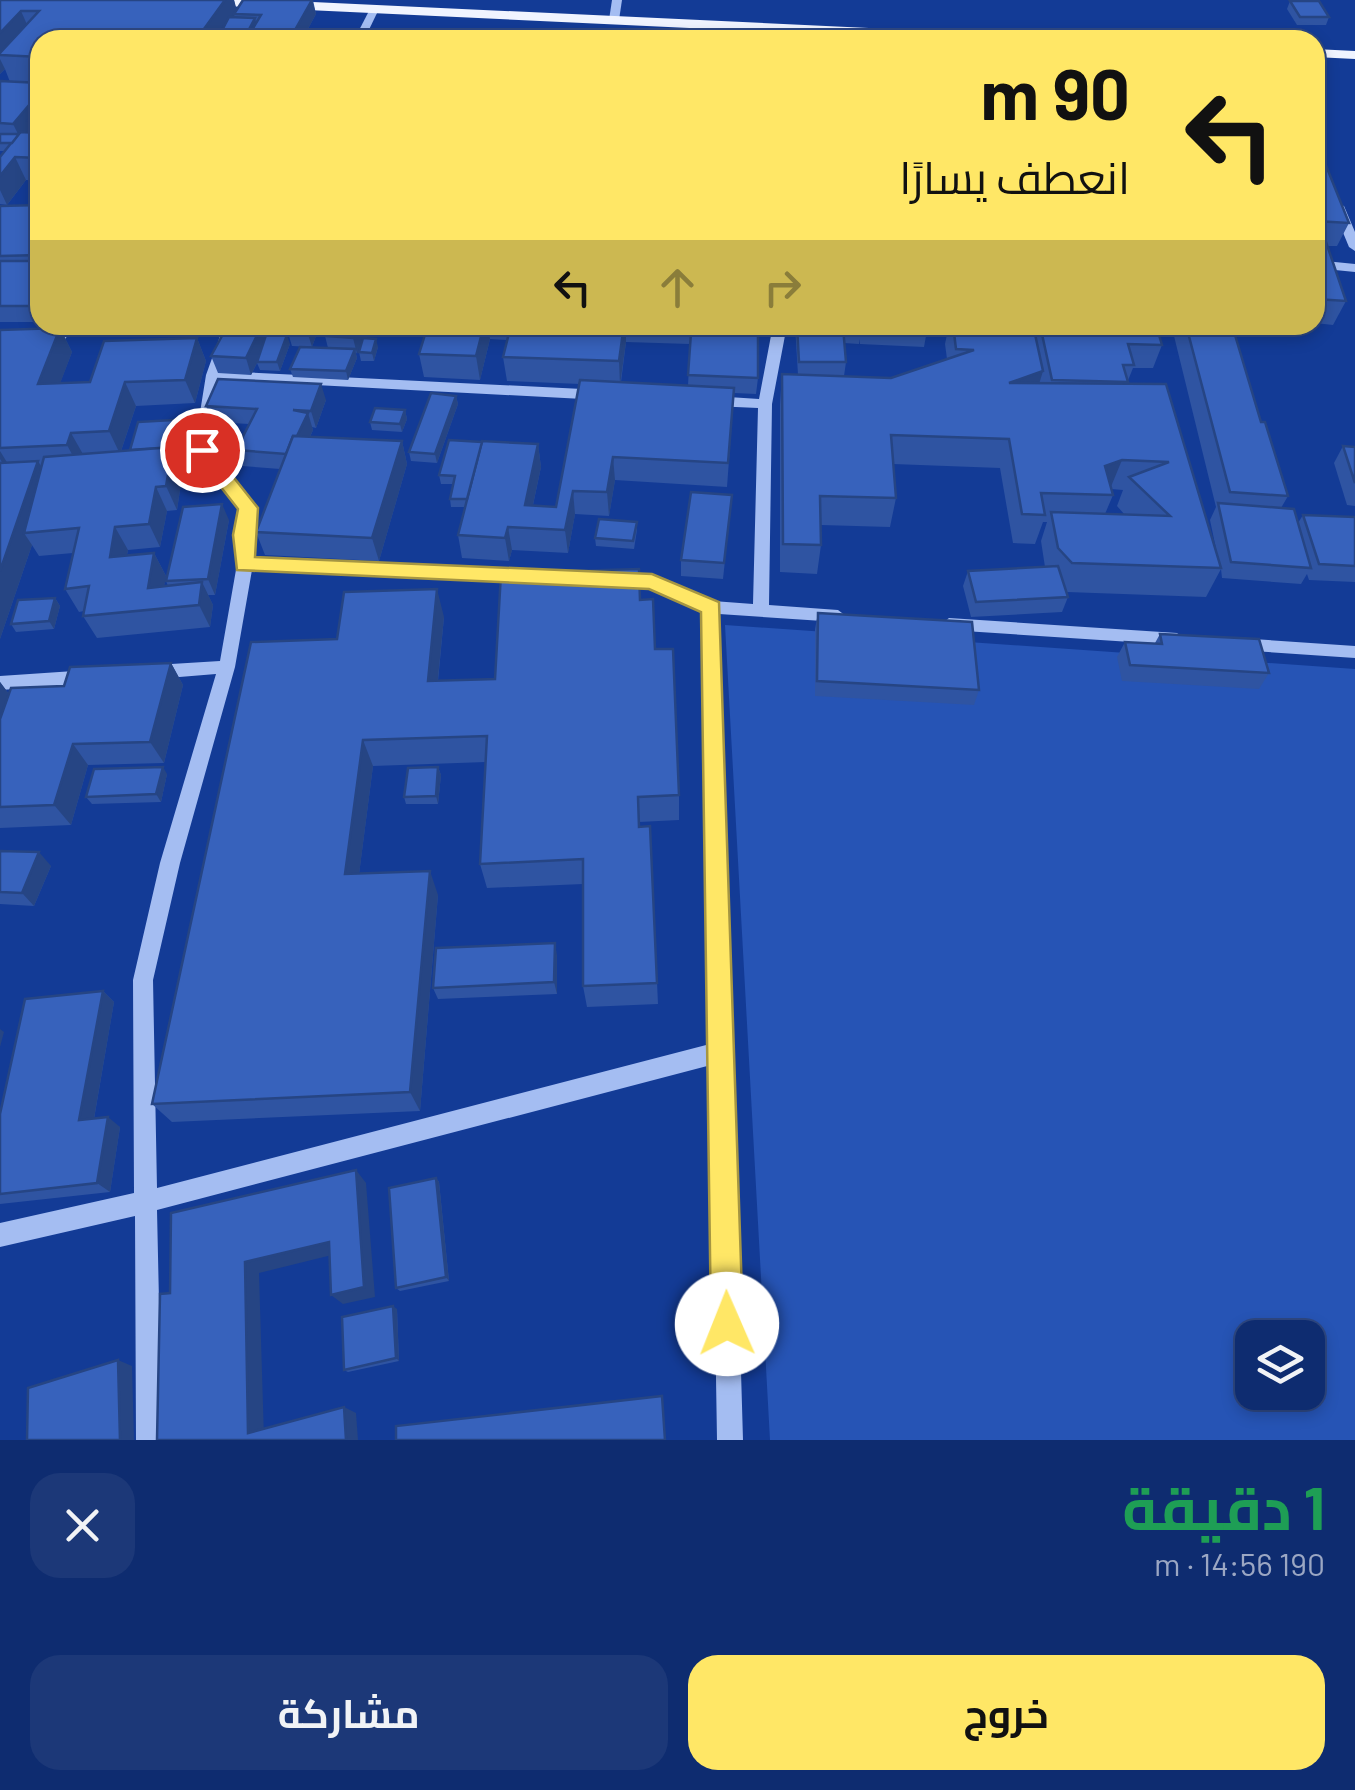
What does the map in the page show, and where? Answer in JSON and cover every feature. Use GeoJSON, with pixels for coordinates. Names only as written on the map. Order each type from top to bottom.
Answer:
{"type":"FeatureCollection","features":[{"type":"Feature","properties":{"kind":"main road"},"geometry":{"type":"LineString","coordinates":[[180,0],[373,11],[422,6],[766,30]]}},
{"type":"Feature","properties":{"kind":"main road"},"geometry":{"type":"LineString","coordinates":[[1325,54],[1355,55]]}},
{"type":"Feature","properties":{"kind":"street"},"geometry":{"type":"LineString","coordinates":[[614,20],[617,0]]}},
{"type":"Feature","properties":{"kind":"street"},"geometry":{"type":"LineString","coordinates":[[364,30],[373,11]]}},
{"type":"Feature","properties":{"kind":"street"},"geometry":{"type":"LineString","coordinates":[[1335,198],[1355,247]]}},
{"type":"Feature","properties":{"kind":"street"},"geometry":{"type":"LineString","coordinates":[[1325,265],[1355,268]]}},
{"type":"Feature","properties":{"kind":"street"},"geometry":{"type":"LineString","coordinates":[[0,352],[56,343],[61,335]]}},
{"type":"Feature","properties":{"kind":"street"},"geometry":{"type":"LineString","coordinates":[[150,1440],[143,980],[170,863],[227,666],[245,564],[243,535],[248,508],[202,450],[213,375],[227,335]]}},
{"type":"Feature","properties":{"kind":"street"},"geometry":{"type":"LineString","coordinates":[[761,611],[765,404],[778,335]]}},
{"type":"Feature","properties":{"kind":"street"},"geometry":{"type":"LineString","coordinates":[[213,375],[628,396]]}},
{"type":"Feature","properties":{"kind":"street"},"geometry":{"type":"LineString","coordinates":[[706,400],[765,404]]}},
{"type":"Feature","properties":{"kind":"street"},"geometry":{"type":"LineString","coordinates":[[245,564],[536,576]]}},
{"type":"Feature","properties":{"kind":"street"},"geometry":{"type":"LineString","coordinates":[[594,579],[652,582],[711,608],[860,618]]}},
{"type":"Feature","properties":{"kind":"street"},"geometry":{"type":"LineString","coordinates":[[711,608],[730,1440]]}},
{"type":"Feature","properties":{"kind":"street"},"geometry":{"type":"LineString","coordinates":[[939,623],[1196,641]]}},
{"type":"Feature","properties":{"kind":"street"},"geometry":{"type":"LineString","coordinates":[[1216,642],[1355,652]]}},
{"type":"Feature","properties":{"kind":"street"},"geometry":{"type":"LineString","coordinates":[[0,683],[227,666]]}},
{"type":"Feature","properties":{"kind":"street"},"geometry":{"type":"LineString","coordinates":[[0,1235],[144,1202],[721,1052]]}},
{"type":"Feature","properties":{"kind":"shaded area"},"geometry":{"type":"Polygon","coordinates":[[[725,625],[1355,669],[1355,1440],[770,1440],[725,625]]]}},
{"type":"Feature","properties":{"kind":"building"},"geometry":{"type":"Polygon","coordinates":[[[0,0],[225,0],[203,30],[30,30],[30,56],[0,53],[39,11],[21,11],[0,33],[0,0]]]}},
{"type":"Feature","properties":{"kind":"building"},"geometry":{"type":"Polygon","coordinates":[[[243,0],[312,0],[295,30],[252,30],[261,15],[234,14],[243,0]]]}},
{"type":"Feature","properties":{"kind":"building"},"geometry":{"type":"Polygon","coordinates":[[[1290,1],[1319,1],[1329,17],[1300,17],[1290,1]]]}},
{"type":"Feature","properties":{"kind":"building"},"geometry":{"type":"Polygon","coordinates":[[[229,17],[255,18],[249,30],[222,30],[229,17]]]}},
{"type":"Feature","properties":{"kind":"building"},"geometry":{"type":"Polygon","coordinates":[[[0,81],[30,82],[30,104],[13,124],[0,123],[0,81]]]}},
{"type":"Feature","properties":{"kind":"building"},"geometry":{"type":"Polygon","coordinates":[[[20,132],[30,132],[30,158],[15,157],[0,176],[0,157],[20,132]]]}},
{"type":"Feature","properties":{"kind":"building"},"geometry":{"type":"Polygon","coordinates":[[[0,134],[19,134],[12,143],[0,143],[0,134]]]}},
{"type":"Feature","properties":{"kind":"building"},"geometry":{"type":"Polygon","coordinates":[[[1325,163],[1349,223],[1325,222],[1325,163]]]}},
{"type":"Feature","properties":{"kind":"building"},"geometry":{"type":"Polygon","coordinates":[[[30,205],[30,255],[0,256],[0,206],[30,205]]]}},
{"type":"Feature","properties":{"kind":"building"},"geometry":{"type":"Polygon","coordinates":[[[1325,242],[1326,242],[1346,301],[1325,300],[1325,242]]]}},
{"type":"Feature","properties":{"kind":"building"},"geometry":{"type":"Polygon","coordinates":[[[0,261],[30,261],[30,306],[0,306],[0,261]]]}},
{"type":"Feature","properties":{"kind":"building"},"geometry":{"type":"Polygon","coordinates":[[[30,329],[30,335],[57,335],[38,384],[90,382],[104,341],[197,338],[185,380],[125,382],[109,431],[71,433],[67,445],[0,448],[0,330],[30,329]]]}},
{"type":"Feature","properties":{"kind":"building"},"geometry":{"type":"Polygon","coordinates":[[[223,335],[257,335],[246,358],[211,356],[223,335]]]}},
{"type":"Feature","properties":{"kind":"building"},"geometry":{"type":"Polygon","coordinates":[[[266,335],[287,335],[277,362],[257,362],[266,335]]]}},
{"type":"Feature","properties":{"kind":"building"},"geometry":{"type":"Polygon","coordinates":[[[425,335],[481,335],[476,356],[419,354],[425,335]]]}},
{"type":"Feature","properties":{"kind":"building"},"geometry":{"type":"Polygon","coordinates":[[[508,335],[623,335],[619,361],[503,357],[508,335]]]}},
{"type":"Feature","properties":{"kind":"building"},"geometry":{"type":"Polygon","coordinates":[[[691,335],[758,335],[758,378],[688,375],[691,335]]]}},
{"type":"Feature","properties":{"kind":"building"},"geometry":{"type":"Polygon","coordinates":[[[798,335],[844,335],[846,362],[799,362],[798,335]]]}},
{"type":"Feature","properties":{"kind":"building"},"geometry":{"type":"Polygon","coordinates":[[[954,335],[1035,335],[1043,371],[1009,383],[1166,384],[1221,568],[1072,563],[1058,548],[1051,512],[1170,516],[1129,477],[1169,462],[1122,460],[1105,466],[1113,495],[1041,493],[1045,515],[1022,514],[1009,439],[891,435],[896,498],[820,496],[821,545],[783,544],[782,374],[891,378],[974,350],[956,349],[954,335]]]}},
{"type":"Feature","properties":{"kind":"building"},"geometry":{"type":"Polygon","coordinates":[[[1042,335],[1159,335],[1162,345],[1128,344],[1134,365],[1123,365],[1128,382],[1052,380],[1042,335]]]}},
{"type":"Feature","properties":{"kind":"building"},"geometry":{"type":"Polygon","coordinates":[[[1189,335],[1235,335],[1288,496],[1230,492],[1189,335]]]}},
{"type":"Feature","properties":{"kind":"building"},"geometry":{"type":"Polygon","coordinates":[[[363,338],[376,339],[372,353],[359,352],[363,338]]]}},
{"type":"Feature","properties":{"kind":"building"},"geometry":{"type":"Polygon","coordinates":[[[300,347],[355,349],[346,371],[290,369],[300,347]]]}},
{"type":"Feature","properties":{"kind":"building"},"geometry":{"type":"Polygon","coordinates":[[[218,379],[321,384],[311,411],[293,410],[308,413],[286,454],[236,450],[257,409],[206,406],[218,379]]]}},
{"type":"Feature","properties":{"kind":"building"},"geometry":{"type":"Polygon","coordinates":[[[580,380],[734,388],[728,463],[613,457],[607,492],[573,491],[565,530],[508,527],[505,538],[458,535],[482,441],[538,444],[525,505],[556,507],[580,380]]]}},
{"type":"Feature","properties":{"kind":"building"},"geometry":{"type":"Polygon","coordinates":[[[431,393],[456,396],[435,454],[409,452],[431,393]]]}},
{"type":"Feature","properties":{"kind":"building"},"geometry":{"type":"Polygon","coordinates":[[[375,408],[405,410],[400,424],[370,422],[375,408]]]}},
{"type":"Feature","properties":{"kind":"building"},"geometry":{"type":"Polygon","coordinates":[[[191,419],[183,452],[176,453],[173,447],[130,450],[138,422],[191,419]]]}},
{"type":"Feature","properties":{"kind":"building"},"geometry":{"type":"Polygon","coordinates":[[[293,436],[402,441],[372,538],[256,532],[293,436]]]}},
{"type":"Feature","properties":{"kind":"building"},"geometry":{"type":"Polygon","coordinates":[[[449,440],[482,442],[467,499],[450,499],[455,476],[439,475],[449,440]]]}},
{"type":"Feature","properties":{"kind":"building"},"geometry":{"type":"Polygon","coordinates":[[[1343,446],[1355,447],[1355,483],[1343,446]]]}},
{"type":"Feature","properties":{"kind":"building"},"geometry":{"type":"Polygon","coordinates":[[[173,447],[166,486],[156,487],[149,524],[115,527],[110,557],[154,553],[148,588],[202,582],[199,605],[83,616],[89,586],[65,589],[79,528],[24,533],[44,457],[173,447]]]}},
{"type":"Feature","properties":{"kind":"building"},"geometry":{"type":"Polygon","coordinates":[[[38,461],[0,571],[0,463],[38,461]]]}},
{"type":"Feature","properties":{"kind":"building"},"geometry":{"type":"Polygon","coordinates":[[[691,492],[732,495],[724,563],[681,560],[691,492]]]}},
{"type":"Feature","properties":{"kind":"building"},"geometry":{"type":"Polygon","coordinates":[[[1218,503],[1294,509],[1311,568],[1231,562],[1218,503]]]}},
{"type":"Feature","properties":{"kind":"building"},"geometry":{"type":"Polygon","coordinates":[[[222,504],[208,579],[166,581],[183,507],[222,504]]]}},
{"type":"Feature","properties":{"kind":"building"},"geometry":{"type":"Polygon","coordinates":[[[1303,515],[1355,517],[1355,566],[1319,564],[1303,515]]]}},
{"type":"Feature","properties":{"kind":"building"},"geometry":{"type":"Polygon","coordinates":[[[599,519],[637,522],[633,541],[595,538],[599,519]]]}},
{"type":"Feature","properties":{"kind":"building"},"geometry":{"type":"Polygon","coordinates":[[[1058,566],[1068,597],[976,602],[968,571],[1058,566]]]}},
{"type":"Feature","properties":{"kind":"building"},"geometry":{"type":"Polygon","coordinates":[[[639,569],[640,600],[653,599],[655,649],[673,649],[679,795],[638,797],[639,827],[650,826],[657,983],[583,986],[583,859],[480,864],[487,736],[363,740],[345,874],[430,871],[410,1092],[152,1104],[251,642],[337,639],[344,592],[437,589],[428,681],[495,679],[501,573],[639,569]]]}},
{"type":"Feature","properties":{"kind":"building"},"geometry":{"type":"Polygon","coordinates":[[[55,598],[49,621],[11,624],[18,600],[55,598]]]}},
{"type":"Feature","properties":{"kind":"building"},"geometry":{"type":"Polygon","coordinates":[[[818,613],[972,622],[979,690],[817,681],[818,613]]]}},
{"type":"Feature","properties":{"kind":"building"},"geometry":{"type":"Polygon","coordinates":[[[1160,634],[1259,639],[1269,673],[1130,665],[1125,642],[1162,644],[1160,634]]]}},
{"type":"Feature","properties":{"kind":"building"},"geometry":{"type":"Polygon","coordinates":[[[171,663],[150,742],[73,744],[54,805],[0,807],[0,719],[11,688],[64,686],[70,667],[171,663]]]}},
{"type":"Feature","properties":{"kind":"building"},"geometry":{"type":"Polygon","coordinates":[[[163,767],[156,794],[86,797],[94,769],[163,767]]]}},
{"type":"Feature","properties":{"kind":"building"},"geometry":{"type":"Polygon","coordinates":[[[438,767],[436,796],[404,797],[408,768],[438,767]]]}},
{"type":"Feature","properties":{"kind":"building"},"geometry":{"type":"Polygon","coordinates":[[[0,851],[39,852],[22,893],[0,892],[0,851]]]}},
{"type":"Feature","properties":{"kind":"building"},"geometry":{"type":"Polygon","coordinates":[[[555,943],[554,982],[433,988],[436,948],[555,943]]]}},
{"type":"Feature","properties":{"kind":"building"},"geometry":{"type":"Polygon","coordinates":[[[103,991],[79,1120],[108,1117],[97,1183],[0,1194],[0,1114],[25,999],[103,991]]]}},
{"type":"Feature","properties":{"kind":"building"},"geometry":{"type":"Polygon","coordinates":[[[356,1170],[364,1287],[331,1295],[329,1242],[245,1262],[248,1433],[344,1407],[346,1440],[157,1440],[160,1294],[170,1293],[171,1213],[356,1170]]]}},
{"type":"Feature","properties":{"kind":"building"},"geometry":{"type":"Polygon","coordinates":[[[436,1178],[446,1277],[396,1288],[389,1188],[436,1178]]]}},
{"type":"Feature","properties":{"kind":"building"},"geometry":{"type":"Polygon","coordinates":[[[393,1306],[396,1358],[344,1370],[342,1317],[393,1306]]]}},
{"type":"Feature","properties":{"kind":"building"},"geometry":{"type":"Polygon","coordinates":[[[118,1360],[120,1440],[27,1440],[28,1388],[118,1360]]]}},
{"type":"Feature","properties":{"kind":"building"},"geometry":{"type":"Polygon","coordinates":[[[662,1396],[665,1440],[396,1440],[396,1426],[662,1396]]]}},
{"type":"Feature","properties":{"kind":"route"},"geometry":{"type":"LineString","coordinates":[[202,450],[248,508],[243,535],[245,564],[652,582],[711,608],[727,1324]]}}]}
